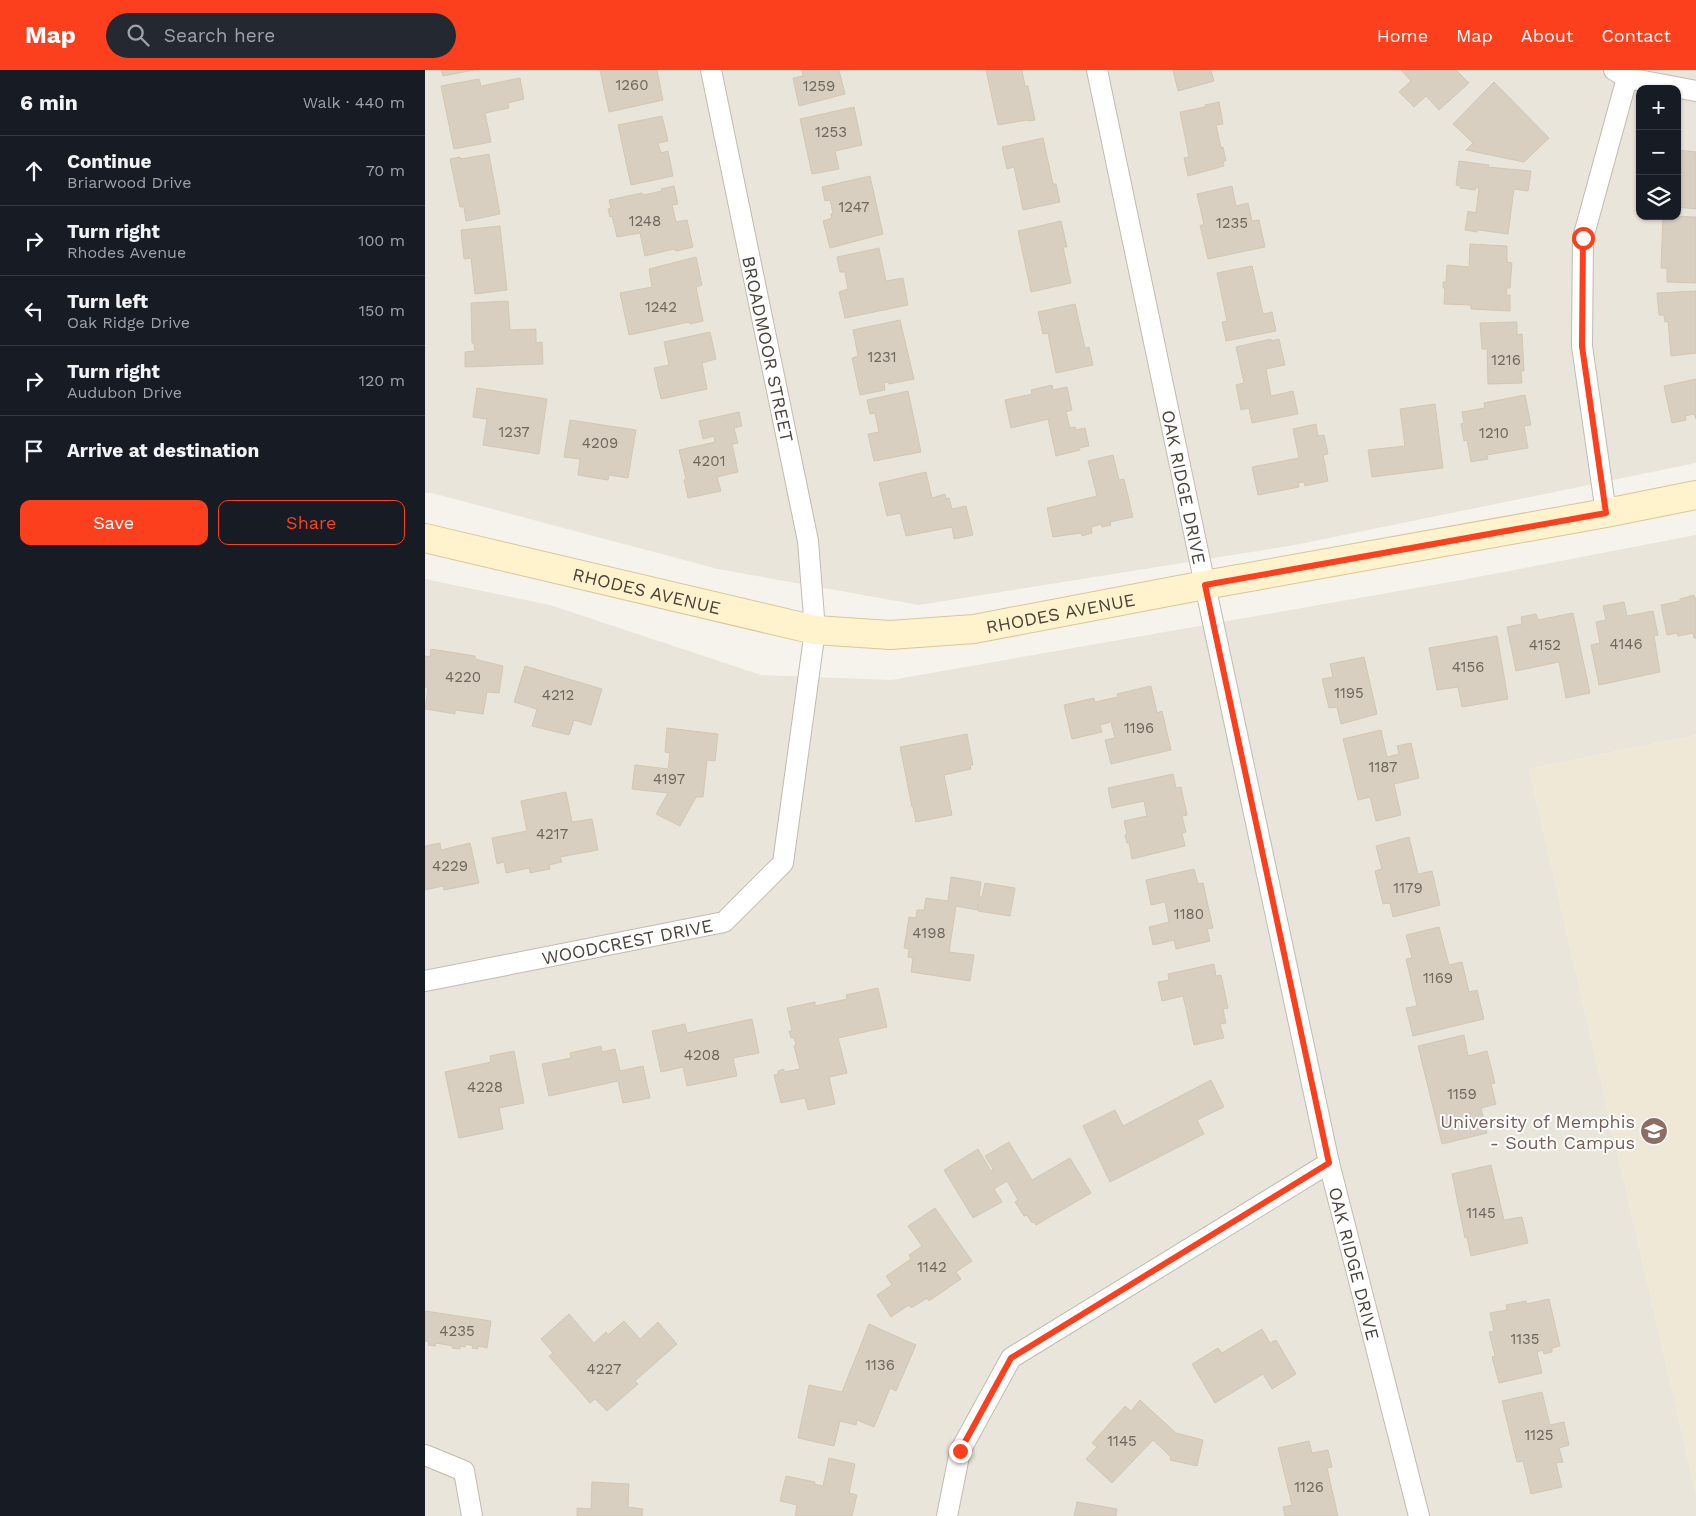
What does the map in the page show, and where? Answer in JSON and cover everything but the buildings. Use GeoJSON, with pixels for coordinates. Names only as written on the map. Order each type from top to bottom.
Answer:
{"type":"FeatureCollection","features":[{"type":"Feature","properties":{"kind":"main road","name":"RHODES AVENUE"},"geometry":{"type":"LineString","coordinates":[[425,538],[815,630],[889,635],[975,629],[1696,495]]}},
{"type":"Feature","properties":{"kind":"street","name":"BROADMOOR STREET"},"geometry":{"type":"LineString","coordinates":[[711,70],[808,541],[815,630]]}},
{"type":"Feature","properties":{"kind":"street","name":"OAK RIDGE DRIVE"},"geometry":{"type":"LineString","coordinates":[[1097,70],[1329,1163],[1419,1516]]}},
{"type":"Feature","properties":{"kind":"street"},"geometry":{"type":"LineString","coordinates":[[1606,513],[1582,346],[1583,238],[1620,74],[1696,92]]}},
{"type":"Feature","properties":{"kind":"street","name":"WOODCREST DRIVE"},"geometry":{"type":"LineString","coordinates":[[425,981],[724,922],[783,863],[815,630]]}},
{"type":"Feature","properties":{"kind":"street"},"geometry":{"type":"LineString","coordinates":[[947,1516],[960,1451],[1011,1358],[1329,1163]]}},
{"type":"Feature","properties":{"kind":"street"},"geometry":{"type":"LineString","coordinates":[[425,1455],[464,1471],[472,1516]]}},
{"type":"Feature","properties":{"kind":"shaded area"},"geometry":{"type":"Polygon","coordinates":[[[425,70],[1696,70],[1696,463],[1295,545],[919,605],[718,569],[432,493],[425,493],[425,70]]]}},
{"type":"Feature","properties":{"kind":"shaded area"},"geometry":{"type":"Polygon","coordinates":[[[1696,535],[1696,735],[1529,769],[1696,1494],[1696,1516],[425,1516],[425,579],[550,605],[761,675],[891,680],[1467,579],[1696,535]]]}},
{"type":"Feature","properties":{"kind":"shaded area","name":"University of Memphis - South Campus"},"geometry":{"type":"Polygon","coordinates":[[[1696,735],[1696,1494],[1529,769],[1696,735]]]}},
{"type":"Feature","properties":{"kind":"place","name":"University of Memphis - South Campus"},"geometry":{"type":"Point","coordinates":[1654,1131]}},
{"type":"Feature","properties":{"kind":"route"},"geometry":{"type":"LineString","coordinates":[[960,1451],[1011,1358],[1329,1163],[1205,585],[1606,513],[1582,346],[1583,238]]}}]}
